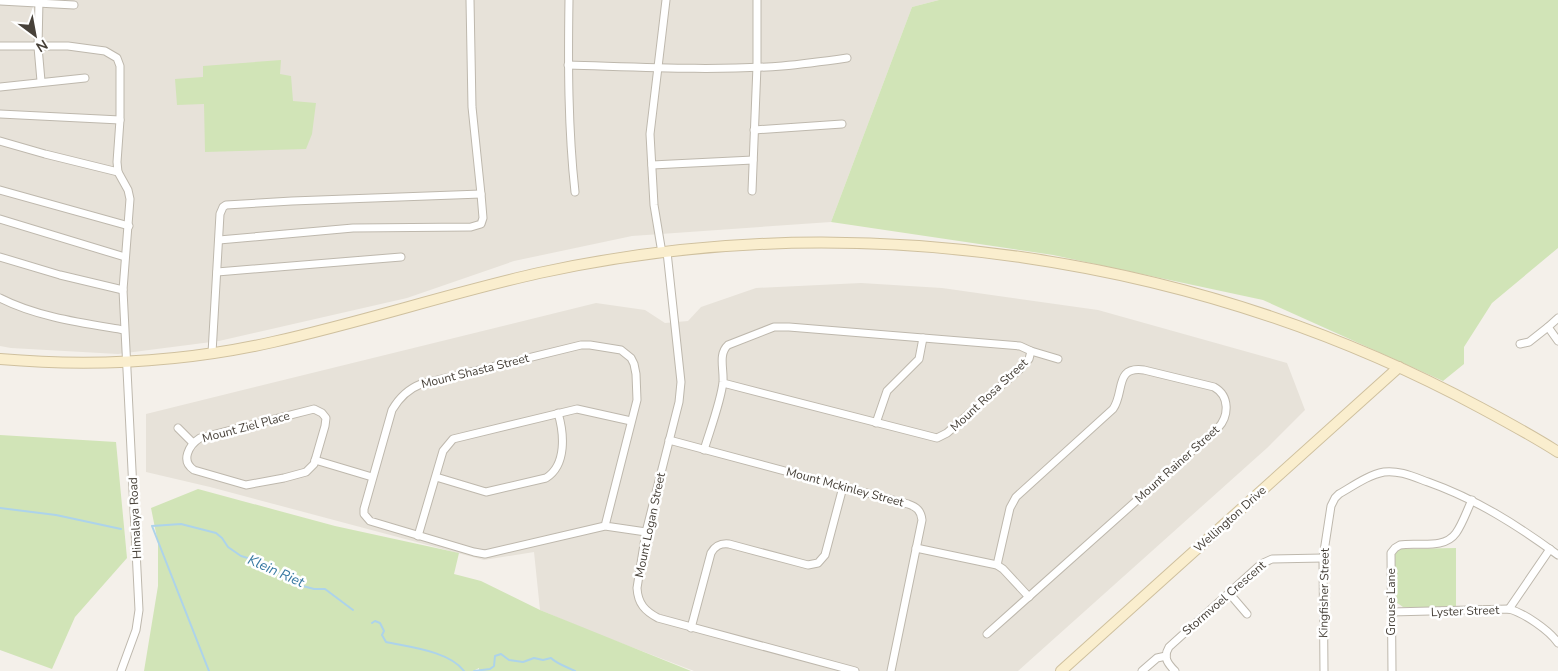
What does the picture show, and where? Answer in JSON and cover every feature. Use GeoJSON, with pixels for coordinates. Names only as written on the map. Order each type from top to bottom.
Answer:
{"type":"FeatureCollection","features":[{"type":"Feature","properties":{"kind":"main road"},"geometry":{"type":"LineString","coordinates":[[0,359],[58,362],[128,362],[212,353],[272,342],[478,287],[596,262],[665,253],[785,244],[875,244],[965,250],[1055,262],[1151,282],[1237,306],[1336,340],[1399,367],[1441,387],[1558,452]]}},
{"type":"Feature","properties":{"kind":"main road","name":"Wellington Drive"},"geometry":{"type":"LineString","coordinates":[[1063,670],[1399,367]]}},
{"type":"Feature","properties":{"kind":"street"},"geometry":{"type":"LineString","coordinates":[[219,240],[353,228],[476,226],[481,224],[483,218],[472,107],[470,0]]}},
{"type":"Feature","properties":{"kind":"street"},"geometry":{"type":"LineString","coordinates":[[569,0],[568,65],[571,158],[575,192]]}},
{"type":"Feature","properties":{"kind":"street","name":"Mount Logan Street"},"geometry":{"type":"LineString","coordinates":[[666,0],[650,134],[654,205],[665,253],[681,376],[679,402],[646,532],[637,588],[638,597],[644,609],[658,618],[855,671]]}},
{"type":"Feature","properties":{"kind":"street"},"geometry":{"type":"LineString","coordinates":[[752,191],[757,66],[757,0]]}},
{"type":"Feature","properties":{"kind":"street"},"geometry":{"type":"LineString","coordinates":[[0,1],[74,5]]}},
{"type":"Feature","properties":{"kind":"street"},"geometry":{"type":"LineString","coordinates":[[39,2],[38,47],[40,82]]}},
{"type":"Feature","properties":{"kind":"street"},"geometry":{"type":"LineString","coordinates":[[0,46],[68,46],[105,51],[117,58],[120,66],[118,172],[0,141]]}},
{"type":"Feature","properties":{"kind":"street"},"geometry":{"type":"LineString","coordinates":[[568,65],[658,68],[782,66],[847,58]]}},
{"type":"Feature","properties":{"kind":"street"},"geometry":{"type":"LineString","coordinates":[[0,86],[85,78]]}},
{"type":"Feature","properties":{"kind":"street"},"geometry":{"type":"LineString","coordinates":[[0,114],[120,120]]}},
{"type":"Feature","properties":{"kind":"street"},"geometry":{"type":"LineString","coordinates":[[754,130],[842,124]]}},
{"type":"Feature","properties":{"kind":"street"},"geometry":{"type":"LineString","coordinates":[[652,164],[753,160]]}},
{"type":"Feature","properties":{"kind":"street","name":"Himalaya Road"},"geometry":{"type":"LineString","coordinates":[[118,172],[130,194],[123,290],[139,610],[136,630],[121,671]]}},
{"type":"Feature","properties":{"kind":"street"},"geometry":{"type":"LineString","coordinates":[[0,190],[129,226]]}},
{"type":"Feature","properties":{"kind":"street"},"geometry":{"type":"LineString","coordinates":[[212,353],[220,214],[223,207],[234,204],[481,194]]}},
{"type":"Feature","properties":{"kind":"street"},"geometry":{"type":"LineString","coordinates":[[0,220],[125,256]]}},
{"type":"Feature","properties":{"kind":"street"},"geometry":{"type":"LineString","coordinates":[[217,272],[401,256]]}},
{"type":"Feature","properties":{"kind":"street"},"geometry":{"type":"LineString","coordinates":[[0,258],[123,290]]}},
{"type":"Feature","properties":{"kind":"street"},"geometry":{"type":"LineString","coordinates":[[0,298],[10,303],[71,321],[124,330]]}},
{"type":"Feature","properties":{"kind":"street"},"geometry":{"type":"LineString","coordinates":[[1520,344],[1529,342],[1558,318]]}},
{"type":"Feature","properties":{"kind":"street","name":"Mount Rosa Street"},"geometry":{"type":"LineString","coordinates":[[704,450],[722,383],[722,356],[726,347],[774,328],[788,327],[1020,346],[1031,351],[1025,364],[954,428],[942,436],[931,437],[722,383]]}},
{"type":"Feature","properties":{"kind":"street"},"geometry":{"type":"LineString","coordinates":[[1548,327],[1558,341]]}},
{"type":"Feature","properties":{"kind":"street"},"geometry":{"type":"LineString","coordinates":[[876,423],[887,391],[919,359],[923,338]]}},
{"type":"Feature","properties":{"kind":"street","name":"Mount Shasta Street"},"geometry":{"type":"LineString","coordinates":[[605,526],[638,392],[634,364],[631,358],[621,350],[581,345],[431,382],[413,388],[397,402],[392,410],[364,509],[366,517],[377,524],[484,554],[605,526],[646,532]]}},
{"type":"Feature","properties":{"kind":"street"},"geometry":{"type":"LineString","coordinates":[[1031,351],[1058,359]]}},
{"type":"Feature","properties":{"kind":"street","name":"Mount Rainer Street"},"geometry":{"type":"LineString","coordinates":[[987,634],[1218,428],[1224,419],[1226,409],[1222,393],[1214,387],[1144,370],[1134,369],[1129,372],[1123,378],[1117,402],[1113,409],[1016,497],[1010,508],[998,566]]}},
{"type":"Feature","properties":{"kind":"street"},"geometry":{"type":"LineString","coordinates":[[418,536],[443,451],[453,439],[578,409],[632,422]]}},
{"type":"Feature","properties":{"kind":"street","name":"Mount Ziel Place"},"geometry":{"type":"LineString","coordinates":[[317,410],[322,413],[326,421],[315,460],[310,468],[298,475],[250,485],[191,469],[187,462],[187,456],[193,443],[207,435],[317,410]]}},
{"type":"Feature","properties":{"kind":"street"},"geometry":{"type":"LineString","coordinates":[[436,477],[486,492],[546,478],[557,466],[564,441],[558,413]]}},
{"type":"Feature","properties":{"kind":"street"},"geometry":{"type":"LineString","coordinates":[[178,428],[193,443]]}},
{"type":"Feature","properties":{"kind":"street","name":"Mount Mckinley Street"},"geometry":{"type":"LineString","coordinates":[[669,440],[908,504],[918,509],[922,520],[891,671]]}},
{"type":"Feature","properties":{"kind":"street"},"geometry":{"type":"LineString","coordinates":[[315,460],[372,477]]}},
{"type":"Feature","properties":{"kind":"street","name":"Kingfisher Street"},"geometry":{"type":"LineString","coordinates":[[1324,671],[1322,558],[1327,522],[1333,501],[1339,494],[1371,476],[1384,472],[1394,472],[1449,489],[1517,526],[1558,555]]}},
{"type":"Feature","properties":{"kind":"street"},"geometry":{"type":"LineString","coordinates":[[691,628],[711,553],[716,547],[729,544],[808,565],[818,563],[825,555],[843,487]]}},
{"type":"Feature","properties":{"kind":"street","name":"Grouse Lane"},"geometry":{"type":"LineString","coordinates":[[1392,671],[1392,550],[1400,545],[1438,544],[1450,539],[1456,533],[1472,500]]}},
{"type":"Feature","properties":{"kind":"street"},"geometry":{"type":"LineString","coordinates":[[916,548],[998,566],[1029,597]]}},
{"type":"Feature","properties":{"kind":"street"},"geometry":{"type":"LineString","coordinates":[[1509,609],[1550,549]]}},
{"type":"Feature","properties":{"kind":"street","name":"Stormvoel Crescent"},"geometry":{"type":"LineString","coordinates":[[1142,671],[1157,658],[1166,656],[1172,644],[1266,560],[1278,558],[1322,558]]}},
{"type":"Feature","properties":{"kind":"street"},"geometry":{"type":"LineString","coordinates":[[1229,593],[1247,614]]}},
{"type":"Feature","properties":{"kind":"street","name":"Lyster Street"},"geometry":{"type":"LineString","coordinates":[[1391,612],[1509,609],[1520,613],[1552,636],[1558,643]]}},
{"type":"Feature","properties":{"kind":"street"},"geometry":{"type":"LineString","coordinates":[[1166,656],[1168,664],[1174,671]]}},
{"type":"Feature","properties":{"kind":"shaded area"},"geometry":{"type":"Polygon","coordinates":[[[0,0],[939,0],[912,7],[831,222],[632,236],[514,261],[407,298],[219,341],[118,354],[0,346],[0,0]]]}},
{"type":"Feature","properties":{"kind":"shaded area"},"geometry":{"type":"Polygon","coordinates":[[[861,283],[942,288],[1098,310],[1287,363],[1305,410],[1267,448],[1018,671],[694,671],[540,610],[534,552],[484,560],[210,487],[146,472],[146,414],[596,303],[645,310],[665,323],[688,321],[701,307],[756,288],[861,283]]]}},
{"type":"Feature","properties":{"kind":"green space"},"geometry":{"type":"Polygon","coordinates":[[[939,0],[1558,0],[1558,248],[1492,303],[1464,347],[1464,364],[1443,381],[1263,300],[1053,255],[831,222],[912,7],[939,0]]]}},
{"type":"Feature","properties":{"kind":"green space"},"geometry":{"type":"Polygon","coordinates":[[[281,60],[280,74],[291,76],[293,101],[316,103],[312,134],[306,149],[205,152],[204,104],[177,105],[175,79],[203,77],[203,66],[281,60]]]}},
{"type":"Feature","properties":{"kind":"green space"},"geometry":{"type":"Polygon","coordinates":[[[0,435],[116,442],[127,558],[75,617],[52,669],[0,650],[0,435]]]}},
{"type":"Feature","properties":{"kind":"green space"},"geometry":{"type":"Polygon","coordinates":[[[198,489],[335,526],[459,553],[454,574],[481,581],[540,610],[691,671],[479,671],[479,668],[473,671],[144,671],[158,586],[158,543],[151,508],[198,489]]]}},
{"type":"Feature","properties":{"kind":"green space"},"geometry":{"type":"Polygon","coordinates":[[[1456,548],[1456,607],[1403,607],[1396,602],[1394,555],[1399,549],[1456,548]]]}},
{"type":"Feature","properties":{"kind":"waterway","name":"Klein Riet"},"geometry":{"type":"LineString","coordinates":[[0,508],[56,515],[121,529]]}},
{"type":"Feature","properties":{"kind":"waterway","name":"Klein Riet"},"geometry":{"type":"LineString","coordinates":[[209,671],[152,526],[181,524],[216,533],[228,547],[241,556],[261,562],[299,585],[314,589],[325,589],[353,610]]}},
{"type":"Feature","properties":{"kind":"waterway","name":"Klein Riet"},"geometry":{"type":"LineString","coordinates":[[372,623],[375,621],[380,623],[384,631],[382,635],[386,642],[439,654],[457,664],[464,671]]}},
{"type":"Feature","properties":{"kind":"waterway","name":"Klein Riet"},"geometry":{"type":"LineString","coordinates":[[474,671],[490,669],[494,666],[495,656],[501,654],[509,660],[523,662],[534,658],[543,660],[551,658],[575,671]]}}]}
